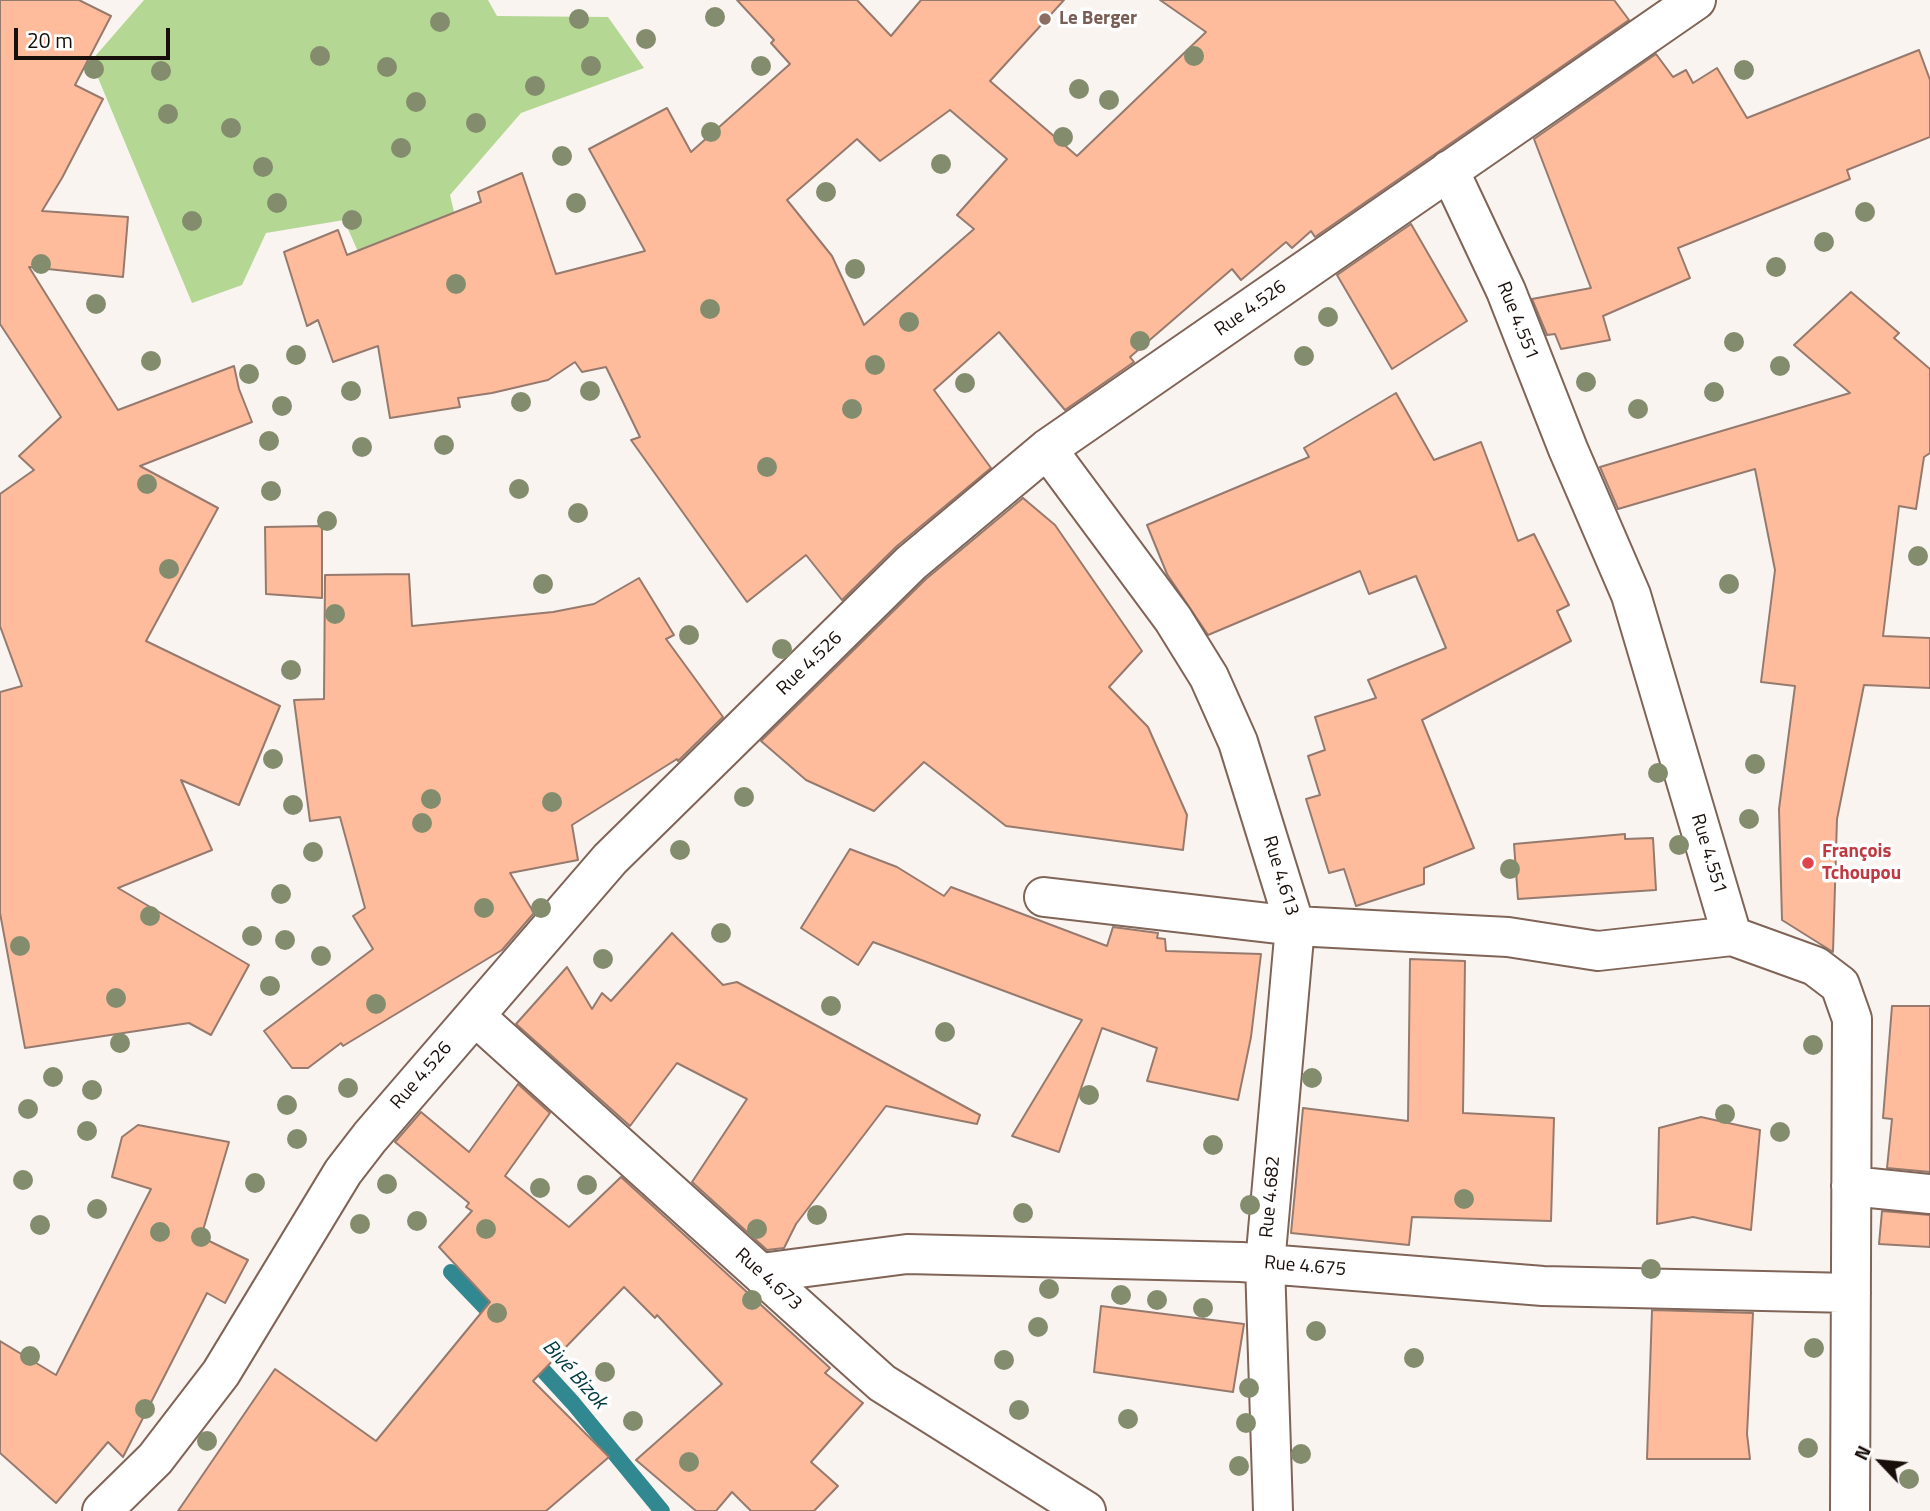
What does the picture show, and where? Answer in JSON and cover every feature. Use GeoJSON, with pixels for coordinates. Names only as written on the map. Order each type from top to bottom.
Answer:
{"type":"FeatureCollection","features":[{"type":"Feature","properties":{"kind":"street","name":"Rue 4.526"},"geometry":{"type":"LineString","coordinates":[[102,1511],[155,1459],[221,1373],[343,1172],[370,1137],[610,859],[911,563],[1047,449],[1696,0]]}},
{"type":"Feature","properties":{"kind":"street","name":"Rue 4.551"},"geometry":{"type":"LineString","coordinates":[[1449,170],[1506,291],[1568,449],[1631,595],[1732,936]]}},
{"type":"Feature","properties":{"kind":"street","name":"Rue 4.613"},"geometry":{"type":"LineString","coordinates":[[1047,449],[1173,619],[1209,677],[1238,742],[1295,926],[1508,937],[1598,951],[1732,936]]}},
{"type":"Feature","properties":{"kind":"street"},"geometry":{"type":"LineString","coordinates":[[1044,897],[1295,926]]}},
{"type":"Feature","properties":{"kind":"street","name":"Rue 4.682"},"geometry":{"type":"LineString","coordinates":[[1272,1511],[1265,1264],[1295,926]]}},
{"type":"Feature","properties":{"kind":"street"},"geometry":{"type":"LineString","coordinates":[[1732,936],[1815,966],[1840,985],[1852,1019],[1850,1511]]}},
{"type":"Feature","properties":{"kind":"street","name":"Rue 4.673"},"geometry":{"type":"LineString","coordinates":[[475,1016],[882,1382],[1086,1511]]}},
{"type":"Feature","properties":{"kind":"street"},"geometry":{"type":"LineString","coordinates":[[1851,1186],[1930,1194]]}},
{"type":"Feature","properties":{"kind":"street","name":"Rue 4.675"},"geometry":{"type":"LineString","coordinates":[[761,1273],[907,1254],[1265,1264],[1543,1286],[1851,1293]]}},
{"type":"Feature","properties":{"kind":"green space"},"geometry":{"type":"Polygon","coordinates":[[[144,0],[488,0],[497,16],[608,17],[644,68],[521,113],[450,195],[475,300],[383,308],[344,220],[266,233],[242,285],[192,303],[91,61],[144,0]]]}},
{"type":"Feature","properties":{"kind":"building"},"geometry":{"type":"Polygon","coordinates":[[[0,0],[79,0],[111,16],[75,85],[103,99],[42,211],[128,217],[123,277],[29,267],[118,410],[234,366],[239,389],[252,422],[140,466],[218,508],[146,641],[280,706],[239,805],[181,780],[212,850],[118,888],[249,965],[211,1035],[189,1023],[25,1048],[0,913],[0,692],[22,686],[0,626],[0,494],[34,470],[19,456],[61,417],[0,324],[0,0]]]}},
{"type":"Feature","properties":{"kind":"building"},"geometry":{"type":"Polygon","coordinates":[[[737,0],[857,0],[891,36],[921,0],[1064,0],[990,81],[1077,156],[1206,32],[1160,0],[1614,0],[1629,20],[1315,237],[1311,231],[1292,248],[1286,242],[1241,280],[1232,269],[1130,357],[1134,362],[1065,410],[999,332],[934,390],[991,468],[897,546],[842,600],[806,555],[747,602],[631,440],[640,437],[606,367],[582,372],[575,362],[548,380],[458,398],[460,407],[390,418],[378,346],[333,362],[318,320],[307,326],[284,252],[338,230],[347,255],[481,202],[478,192],[522,173],[556,274],[645,251],[589,149],[667,108],[691,152],[790,64],[771,43],[774,40],[737,0]],[[950,110],[880,161],[857,139],[787,200],[832,256],[864,325],[974,229],[957,215],[1007,159],[950,110]]]}},
{"type":"Feature","properties":{"kind":"building"},"geometry":{"type":"Polygon","coordinates":[[[1919,50],[1930,80],[1930,137],[1847,170],[1850,179],[1678,248],[1690,278],[1603,316],[1610,340],[1561,349],[1555,334],[1547,335],[1532,299],[1591,288],[1534,139],[1656,54],[1673,77],[1686,70],[1693,83],[1717,68],[1747,118],[1919,50]]]}},
{"type":"Feature","properties":{"kind":"building"},"geometry":{"type":"Polygon","coordinates":[[[1411,224],[1467,321],[1392,369],[1337,275],[1411,224]]]}},
{"type":"Feature","properties":{"kind":"building"},"geometry":{"type":"Polygon","coordinates":[[[1851,292],[1899,333],[1894,338],[1930,369],[1930,453],[1924,457],[1916,509],[1899,506],[1883,636],[1930,638],[1930,688],[1864,685],[1837,819],[1833,952],[1782,920],[1779,809],[1795,686],[1761,682],[1775,570],[1755,469],[1618,509],[1600,467],[1850,393],[1794,345],[1851,292]]]}},
{"type":"Feature","properties":{"kind":"building"},"geometry":{"type":"Polygon","coordinates":[[[1396,393],[1434,460],[1481,442],[1518,541],[1534,534],[1569,605],[1557,611],[1571,641],[1422,720],[1474,848],[1424,868],[1424,884],[1356,906],[1344,869],[1329,873],[1306,799],[1320,795],[1308,756],[1325,750],[1315,717],[1376,698],[1368,680],[1446,648],[1416,576],[1369,594],[1360,571],[1208,635],[1167,574],[1147,525],[1309,457],[1304,448],[1396,393]]]}},
{"type":"Feature","properties":{"kind":"building"},"geometry":{"type":"Polygon","coordinates":[[[1023,498],[1055,525],[1142,651],[1109,687],[1148,727],[1187,815],[1183,850],[1006,826],[924,762],[874,811],[806,780],[761,741],[926,579],[1023,498]]]}},
{"type":"Feature","properties":{"kind":"building"},"geometry":{"type":"Polygon","coordinates":[[[322,526],[322,598],[266,594],[265,527],[322,526]]]}},
{"type":"Feature","properties":{"kind":"building"},"geometry":{"type":"Polygon","coordinates":[[[409,574],[412,626],[553,612],[594,604],[639,578],[674,635],[666,639],[723,717],[678,761],[677,759],[572,825],[578,860],[510,873],[534,913],[502,950],[343,1046],[341,1043],[308,1068],[292,1068],[264,1031],[373,949],[353,916],[365,908],[340,817],[310,821],[294,700],[324,699],[325,575],[409,574]]]}},
{"type":"Feature","properties":{"kind":"building"},"geometry":{"type":"Polygon","coordinates":[[[1625,834],[1625,839],[1653,838],[1656,890],[1518,899],[1514,844],[1625,834]]]}},
{"type":"Feature","properties":{"kind":"building"},"geometry":{"type":"Polygon","coordinates":[[[850,849],[897,867],[944,896],[951,887],[1107,946],[1113,927],[1158,933],[1157,938],[1165,939],[1166,951],[1261,954],[1251,1037],[1238,1100],[1147,1081],[1157,1048],[1102,1028],[1059,1152],[1012,1136],[1082,1020],[873,942],[858,965],[801,928],[850,849]]]}},
{"type":"Feature","properties":{"kind":"building"},"geometry":{"type":"Polygon","coordinates":[[[672,933],[723,985],[737,982],[980,1115],[977,1124],[886,1106],[796,1224],[784,1248],[767,1250],[692,1182],[747,1099],[677,1063],[630,1126],[516,1024],[567,967],[592,1009],[602,993],[611,1001],[672,933]]]}},
{"type":"Feature","properties":{"kind":"building"},"geometry":{"type":"Polygon","coordinates":[[[1410,959],[1465,961],[1463,1113],[1554,1118],[1551,1221],[1412,1217],[1409,1245],[1291,1233],[1303,1108],[1408,1121],[1410,959]]]}},
{"type":"Feature","properties":{"kind":"building"},"geometry":{"type":"Polygon","coordinates":[[[1892,1006],[1930,1006],[1930,1172],[1887,1168],[1892,1119],[1883,1118],[1892,1006]]]}},
{"type":"Feature","properties":{"kind":"building"},"geometry":{"type":"Polygon","coordinates":[[[518,1084],[550,1113],[505,1176],[569,1227],[621,1177],[830,1368],[825,1373],[863,1403],[811,1462],[838,1486],[814,1511],[751,1511],[732,1492],[716,1511],[696,1511],[636,1460],[722,1384],[657,1315],[655,1318],[624,1287],[533,1381],[609,1457],[546,1511],[178,1511],[275,1369],[376,1441],[490,1302],[439,1247],[472,1211],[466,1207],[469,1203],[395,1142],[421,1112],[469,1152],[518,1084]]]}},
{"type":"Feature","properties":{"kind":"building"},"geometry":{"type":"Polygon","coordinates":[[[1701,1117],[1760,1130],[1751,1230],[1693,1217],[1657,1224],[1659,1128],[1701,1117]]]}},
{"type":"Feature","properties":{"kind":"building"},"geometry":{"type":"Polygon","coordinates":[[[138,1125],[229,1142],[201,1237],[248,1260],[225,1303],[207,1293],[123,1457],[108,1442],[56,1503],[0,1453],[0,1341],[56,1375],[151,1189],[112,1177],[122,1137],[138,1125]]]}},
{"type":"Feature","properties":{"kind":"building"},"geometry":{"type":"Polygon","coordinates":[[[1882,1211],[1930,1215],[1930,1247],[1879,1244],[1882,1211]]]}},
{"type":"Feature","properties":{"kind":"building"},"geometry":{"type":"Polygon","coordinates":[[[1101,1306],[1244,1324],[1233,1392],[1094,1372],[1101,1306]]]}},
{"type":"Feature","properties":{"kind":"building"},"geometry":{"type":"Polygon","coordinates":[[[1652,1310],[1753,1313],[1747,1434],[1750,1459],[1647,1459],[1652,1310]]]}},
{"type":"Feature","properties":{"kind":"waterway","name":"Bivé Bizok"},"geometry":{"type":"LineString","coordinates":[[451,1272],[500,1323]]}},
{"type":"Feature","properties":{"kind":"waterway","name":"Bivé Bizok"},"geometry":{"type":"LineString","coordinates":[[529,1355],[573,1403],[662,1511]]}},
{"type":"Feature","properties":{"kind":"place","name":"Le Berger"},"geometry":{"type":"Point","coordinates":[1045,19]}},
{"type":"Feature","properties":{"kind":"place","name":"François Tchoupou"},"geometry":{"type":"Point","coordinates":[1808,863]}}]}
